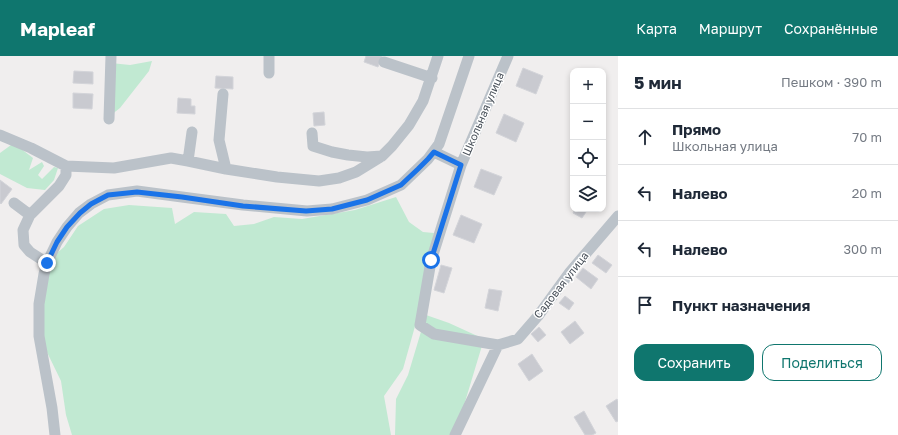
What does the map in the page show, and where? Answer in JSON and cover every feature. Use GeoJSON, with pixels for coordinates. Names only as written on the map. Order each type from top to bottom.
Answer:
{"type":"FeatureCollection","features":[{"type":"Feature","properties":{"kind":"street"},"geometry":{"type":"LineString","coordinates":[[109,119],[111,56]]}},
{"type":"Feature","properties":{"kind":"street"},"geometry":{"type":"LineString","coordinates":[[269,56],[269,73]]}},
{"type":"Feature","properties":{"kind":"street"},"geometry":{"type":"LineString","coordinates":[[0,135],[31,148],[66,166],[114,168],[171,158],[276,177],[319,181],[339,178],[356,172],[382,156],[392,146],[409,125],[423,101],[432,78],[438,56]]}},
{"type":"Feature","properties":{"kind":"street"},"geometry":{"type":"LineString","coordinates":[[55,435],[52,408],[39,336],[39,304],[47,263],[57,242],[67,227],[80,213],[91,204],[108,195],[137,192],[243,206],[306,211],[332,209],[367,200],[401,185],[434,152],[439,144],[469,56]]}},
{"type":"Feature","properties":{"kind":"street","name":"Школьная улица"},"geometry":{"type":"LineString","coordinates":[[498,345],[434,334],[420,325],[431,260],[461,165],[508,56]]}},
{"type":"Feature","properties":{"kind":"street"},"geometry":{"type":"LineString","coordinates":[[384,62],[432,78]]}},
{"type":"Feature","properties":{"kind":"street"},"geometry":{"type":"LineString","coordinates":[[223,94],[219,140],[226,169]]}},
{"type":"Feature","properties":{"kind":"street"},"geometry":{"type":"LineString","coordinates":[[188,161],[192,132]]}},
{"type":"Feature","properties":{"kind":"street"},"geometry":{"type":"LineString","coordinates":[[312,133],[313,146],[348,156],[382,156]]}},
{"type":"Feature","properties":{"kind":"street"},"geometry":{"type":"LineString","coordinates":[[434,152],[461,165]]}},
{"type":"Feature","properties":{"kind":"street"},"geometry":{"type":"LineString","coordinates":[[47,263],[30,252],[24,245],[23,230],[30,215],[59,186],[66,175],[66,166]]}},
{"type":"Feature","properties":{"kind":"street"},"geometry":{"type":"LineString","coordinates":[[14,203],[30,215]]}},
{"type":"Feature","properties":{"kind":"street","name":"Садовая улица"},"geometry":{"type":"LineString","coordinates":[[498,345],[518,339],[538,316],[570,272],[618,216]]}},
{"type":"Feature","properties":{"kind":"street"},"geometry":{"type":"LineString","coordinates":[[455,435],[498,345]]}},
{"type":"Feature","properties":{"kind":"green space"},"geometry":{"type":"Polygon","coordinates":[[[152,61],[149,71],[120,108],[111,115],[111,63],[130,65],[152,61]]]}},
{"type":"Feature","properties":{"kind":"green space"},"geometry":{"type":"Polygon","coordinates":[[[11,145],[20,148],[33,158],[29,170],[42,162],[44,166],[38,175],[42,179],[54,167],[58,168],[54,180],[45,190],[27,188],[0,174],[0,153],[11,145]]]}},
{"type":"Feature","properties":{"kind":"green space"},"geometry":{"type":"Polygon","coordinates":[[[396,197],[409,222],[423,232],[434,233],[419,312],[403,369],[384,396],[391,435],[72,435],[66,415],[61,381],[44,346],[43,302],[48,275],[57,253],[64,247],[78,226],[104,209],[129,205],[172,208],[175,224],[194,212],[226,214],[234,226],[254,224],[274,217],[302,219],[355,210],[396,197]]]}},
{"type":"Feature","properties":{"kind":"green space"},"geometry":{"type":"Polygon","coordinates":[[[426,315],[449,323],[484,339],[455,435],[395,435],[396,399],[408,375],[426,315]]]}},
{"type":"Feature","properties":{"kind":"building"},"geometry":{"type":"Polygon","coordinates":[[[366,56],[382,56],[378,67],[364,62],[366,56]]]}},
{"type":"Feature","properties":{"kind":"building"},"geometry":{"type":"Polygon","coordinates":[[[523,68],[543,76],[536,94],[516,86],[523,68]]]}},
{"type":"Feature","properties":{"kind":"building"},"geometry":{"type":"Polygon","coordinates":[[[74,71],[93,72],[93,84],[73,83],[74,71]]]}},
{"type":"Feature","properties":{"kind":"building"},"geometry":{"type":"Polygon","coordinates":[[[216,76],[233,77],[233,89],[215,88],[216,76]]]}},
{"type":"Feature","properties":{"kind":"building"},"geometry":{"type":"Polygon","coordinates":[[[73,93],[93,94],[92,109],[73,108],[73,93]]]}},
{"type":"Feature","properties":{"kind":"building"},"geometry":{"type":"Polygon","coordinates":[[[178,98],[191,99],[191,106],[195,106],[195,114],[177,113],[178,98]]]}},
{"type":"Feature","properties":{"kind":"building"},"geometry":{"type":"Polygon","coordinates":[[[324,112],[325,125],[314,126],[313,113],[324,112]]]}},
{"type":"Feature","properties":{"kind":"building"},"geometry":{"type":"Polygon","coordinates":[[[504,114],[524,123],[516,142],[496,133],[504,114]]]}},
{"type":"Feature","properties":{"kind":"building"},"geometry":{"type":"Polygon","coordinates":[[[481,169],[502,177],[494,195],[474,187],[481,169]]]}},
{"type":"Feature","properties":{"kind":"building"},"geometry":{"type":"Polygon","coordinates":[[[0,180],[12,189],[1,204],[0,203],[0,180]]]}},
{"type":"Feature","properties":{"kind":"building"},"geometry":{"type":"Polygon","coordinates":[[[574,212],[586,212],[582,218],[574,212]]]}},
{"type":"Feature","properties":{"kind":"building"},"geometry":{"type":"Polygon","coordinates":[[[461,215],[482,224],[474,243],[453,235],[461,215]]]}},
{"type":"Feature","properties":{"kind":"building"},"geometry":{"type":"Polygon","coordinates":[[[598,255],[612,265],[606,273],[592,263],[598,255]]]}},
{"type":"Feature","properties":{"kind":"building"},"geometry":{"type":"Polygon","coordinates":[[[441,265],[452,268],[444,293],[434,290],[441,265]]]}},
{"type":"Feature","properties":{"kind":"building"},"geometry":{"type":"Polygon","coordinates":[[[583,268],[598,279],[591,289],[576,277],[583,268]]]}},
{"type":"Feature","properties":{"kind":"building"},"geometry":{"type":"Polygon","coordinates":[[[489,289],[502,291],[498,311],[485,308],[489,289]]]}},
{"type":"Feature","properties":{"kind":"building"},"geometry":{"type":"Polygon","coordinates":[[[565,296],[574,303],[569,310],[559,303],[565,296]]]}},
{"type":"Feature","properties":{"kind":"building"},"geometry":{"type":"Polygon","coordinates":[[[575,321],[584,333],[570,344],[561,332],[575,321]]]}},
{"type":"Feature","properties":{"kind":"building"},"geometry":{"type":"Polygon","coordinates":[[[539,327],[546,335],[538,342],[531,334],[539,327]]]}},
{"type":"Feature","properties":{"kind":"building"},"geometry":{"type":"Polygon","coordinates":[[[532,354],[543,371],[529,381],[518,364],[532,354]]]}},
{"type":"Feature","properties":{"kind":"building"},"geometry":{"type":"Polygon","coordinates":[[[617,399],[618,421],[616,422],[606,406],[617,399]]]}},
{"type":"Feature","properties":{"kind":"building"},"geometry":{"type":"Polygon","coordinates":[[[584,411],[596,433],[592,435],[585,435],[574,417],[584,411]]]}},
{"type":"Feature","properties":{"kind":"route"},"geometry":{"type":"LineString","coordinates":[[47,263],[57,242],[67,227],[91,204],[108,195],[137,192],[243,206],[306,211],[332,209],[367,200],[401,185],[434,152],[461,165],[431,260]]}}]}
